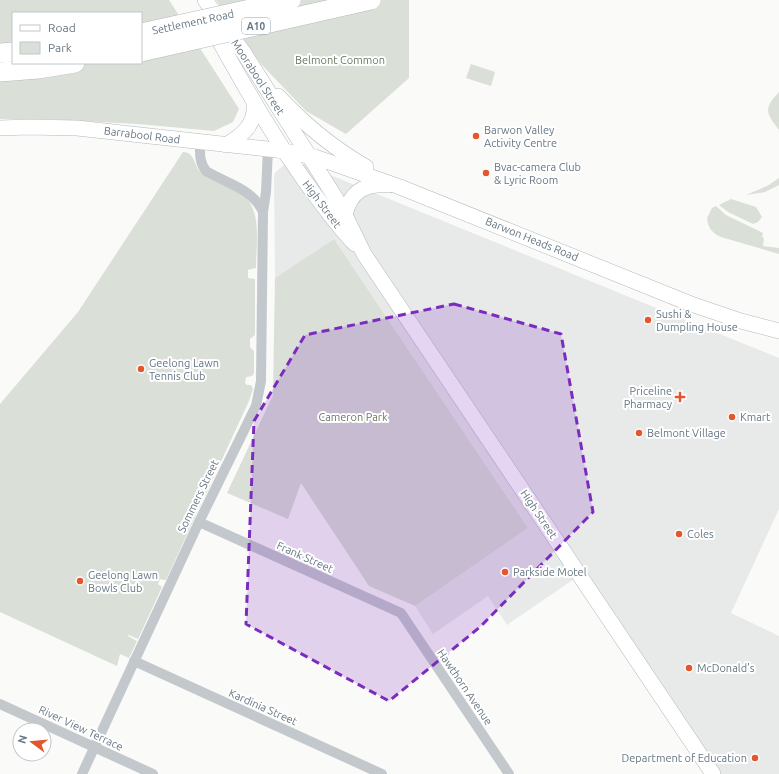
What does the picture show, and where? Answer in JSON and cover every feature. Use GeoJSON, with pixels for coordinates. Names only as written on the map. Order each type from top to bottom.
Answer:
{"type":"FeatureCollection","features":[{"type":"Feature","properties":{"kind":"highway","name":"Settlement Road"},"geometry":{"type":"LineString","coordinates":[[142,33],[291,0]]}},
{"type":"Feature","properties":{"kind":"highway","name":"Settlement Road"},"geometry":{"type":"LineString","coordinates":[[142,52],[371,0]]}},
{"type":"Feature","properties":{"kind":"highway"},"geometry":{"type":"LineString","coordinates":[[0,53],[12,52]]}},
{"type":"Feature","properties":{"kind":"highway"},"geometry":{"type":"LineString","coordinates":[[0,72],[38,69],[69,64]]}},
{"type":"Feature","properties":{"kind":"street","name":"Moorabool Street"},"geometry":{"type":"LineString","coordinates":[[196,0],[254,103],[284,151]]}},
{"type":"Feature","properties":{"kind":"street","name":"Moorabool Street"},"geometry":{"type":"LineString","coordinates":[[205,0],[244,53],[308,156]]}},
{"type":"Feature","properties":{"kind":"street"},"geometry":{"type":"LineString","coordinates":[[256,73],[293,112],[317,134],[348,156],[400,187]]}},
{"type":"Feature","properties":{"kind":"street"},"geometry":{"type":"LineString","coordinates":[[226,145],[237,138],[249,127],[254,114],[254,103]]}},
{"type":"Feature","properties":{"kind":"street","name":"Barrabool Road"},"geometry":{"type":"LineString","coordinates":[[0,128],[28,126],[77,128],[284,151]]}},
{"type":"Feature","properties":{"kind":"street"},"geometry":{"type":"LineString","coordinates":[[200,142],[200,160],[205,169],[245,190],[257,202],[263,212]]}},
{"type":"Feature","properties":{"kind":"street","name":"Sommers Street"},"geometry":{"type":"LineString","coordinates":[[82,774],[199,522],[256,406],[260,381],[263,212],[266,192],[268,149]]}},
{"type":"Feature","properties":{"kind":"street","name":"Barwon Heads Road"},"geometry":{"type":"LineString","coordinates":[[284,151],[335,163],[400,187],[691,304],[741,321],[779,331]]}},
{"type":"Feature","properties":{"kind":"street","name":"High Street"},"geometry":{"type":"LineString","coordinates":[[284,151],[341,229],[364,254],[713,774]]}},
{"type":"Feature","properties":{"kind":"street","name":"High Street"},"geometry":{"type":"LineString","coordinates":[[308,156],[346,215],[364,254]]}},
{"type":"Feature","properties":{"kind":"street"},"geometry":{"type":"LineString","coordinates":[[346,215],[350,199],[358,192],[371,186],[381,185],[400,187]]}},
{"type":"Feature","properties":{"kind":"street","name":"Frank Street"},"geometry":{"type":"LineString","coordinates":[[199,522],[401,613]]}},
{"type":"Feature","properties":{"kind":"street","name":"Hawthorn Avenue"},"geometry":{"type":"LineString","coordinates":[[401,613],[509,774]]}},
{"type":"Feature","properties":{"kind":"street","name":"Kardinia Street"},"geometry":{"type":"LineString","coordinates":[[134,661],[382,774]]}},
{"type":"Feature","properties":{"kind":"street","name":"River View Terrace"},"geometry":{"type":"LineString","coordinates":[[0,704],[153,774]]}},
{"type":"Feature","properties":{"kind":"highlighted area"},"geometry":{"type":"Polygon","coordinates":[[[454,304],[561,334],[593,512],[480,627],[389,701],[246,624],[254,421],[305,335],[454,304]]]}},
{"type":"Feature","properties":{"kind":"shaded area","name":"Belmont Village"},"geometry":{"type":"Polygon","coordinates":[[[291,159],[779,358],[779,509],[731,613],[779,636],[779,774],[713,774],[580,575],[507,625],[488,596],[433,634],[415,606],[528,528],[334,239],[275,278],[274,177],[275,173],[291,159]]]}},
{"type":"Feature","properties":{"kind":"green space"},"geometry":{"type":"Polygon","coordinates":[[[0,0],[169,0],[239,109],[233,122],[214,131],[138,124],[44,119],[0,119],[0,0]]]}},
{"type":"Feature","properties":{"kind":"green space","name":"Belmont Common"},"geometry":{"type":"Polygon","coordinates":[[[216,0],[409,0],[409,78],[346,134],[306,111],[261,64],[216,0]]]}},
{"type":"Feature","properties":{"kind":"green space"},"geometry":{"type":"Polygon","coordinates":[[[471,64],[495,72],[491,86],[466,78],[471,64]]]}},
{"type":"Feature","properties":{"kind":"green space"},"geometry":{"type":"Polygon","coordinates":[[[779,92],[779,130],[771,119],[768,111],[770,103],[779,92]]]}},
{"type":"Feature","properties":{"kind":"green space","name":"Geelong Lawn Tennis Club"},"geometry":{"type":"Polygon","coordinates":[[[183,152],[192,157],[200,172],[204,175],[240,193],[247,199],[255,216],[257,227],[256,268],[248,270],[248,278],[255,279],[255,335],[250,339],[250,347],[254,351],[254,373],[252,376],[246,377],[245,383],[247,385],[251,385],[253,389],[249,401],[205,496],[203,497],[198,495],[195,500],[201,504],[166,580],[160,579],[158,584],[162,587],[138,639],[129,635],[128,636],[137,641],[129,658],[120,654],[117,666],[0,612],[0,404],[78,312],[183,152]]]}},
{"type":"Feature","properties":{"kind":"green space"},"geometry":{"type":"Polygon","coordinates":[[[779,178],[779,185],[765,192],[746,195],[769,185],[779,178]]]}},
{"type":"Feature","properties":{"kind":"green space"},"geometry":{"type":"Polygon","coordinates":[[[731,199],[756,207],[762,217],[758,222],[753,224],[728,212],[719,205],[731,199]]]}},
{"type":"Feature","properties":{"kind":"green space"},"geometry":{"type":"Polygon","coordinates":[[[716,206],[726,215],[763,233],[763,246],[779,248],[779,254],[715,234],[708,225],[707,218],[712,208],[716,206]]]}},
{"type":"Feature","properties":{"kind":"green space","name":"Cameron Park"},"geometry":{"type":"Polygon","coordinates":[[[334,239],[528,528],[415,606],[369,586],[301,483],[288,519],[227,493],[273,395],[275,278],[334,239]]]}},
{"type":"Feature","properties":{"kind":"place","name":"Barwon Valley Activity Centre"},"geometry":{"type":"Point","coordinates":[476,136]}},
{"type":"Feature","properties":{"kind":"place","name":"Bvac-camera Club & Lyric Room"},"geometry":{"type":"Point","coordinates":[486,173]}},
{"type":"Feature","properties":{"kind":"place","name":"Sushi & Dumpling House"},"geometry":{"type":"Point","coordinates":[648,320]}},
{"type":"Feature","properties":{"kind":"place","name":"Geelong Lawn Tennis Club"},"geometry":{"type":"Point","coordinates":[141,369]}},
{"type":"Feature","properties":{"kind":"place","name":"Priceline Pharmacy"},"geometry":{"type":"Point","coordinates":[680,397]}},
{"type":"Feature","properties":{"kind":"place","name":"Kmart"},"geometry":{"type":"Point","coordinates":[732,417]}},
{"type":"Feature","properties":{"kind":"place","name":"Belmont Village"},"geometry":{"type":"Point","coordinates":[639,433]}},
{"type":"Feature","properties":{"kind":"place","name":"Coles"},"geometry":{"type":"Point","coordinates":[679,534]}},
{"type":"Feature","properties":{"kind":"place","name":"Parkside Motel"},"geometry":{"type":"Point","coordinates":[505,572]}},
{"type":"Feature","properties":{"kind":"place","name":"Geelong Lawn Bowls Club"},"geometry":{"type":"Point","coordinates":[80,581]}},
{"type":"Feature","properties":{"kind":"place","name":"McDonald's"},"geometry":{"type":"Point","coordinates":[689,668]}},
{"type":"Feature","properties":{"kind":"place","name":"Department of Education"},"geometry":{"type":"Point","coordinates":[755,758]}}]}
